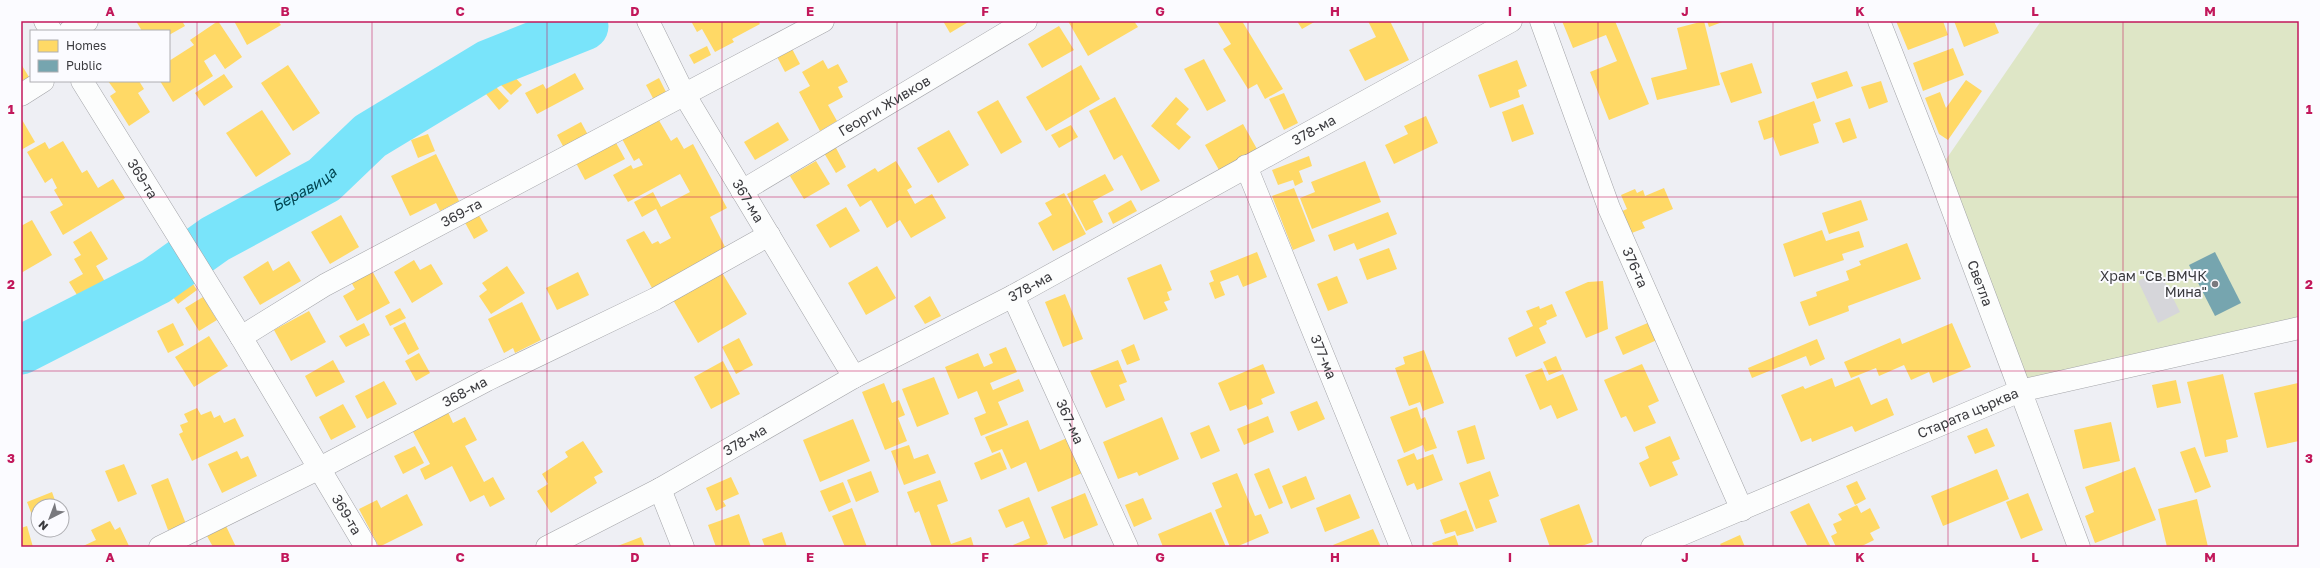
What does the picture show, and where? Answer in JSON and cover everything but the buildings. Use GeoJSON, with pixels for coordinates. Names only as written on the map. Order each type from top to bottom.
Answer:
{"type":"FeatureCollection","features":[{"type":"Feature","properties":{"kind":"street"},"geometry":{"type":"LineString","coordinates":[[45,21],[50,30]]}},
{"type":"Feature","properties":{"kind":"street"},"geometry":{"type":"LineString","coordinates":[[72,30],[87,21]]}},
{"type":"Feature","properties":{"kind":"street","name":"367-ма"},"geometry":{"type":"LineString","coordinates":[[648,21],[684,94],[854,377]]}},
{"type":"Feature","properties":{"kind":"street"},"geometry":{"type":"LineString","coordinates":[[684,94],[823,21]]}},
{"type":"Feature","properties":{"kind":"street","name":"Георги Живков"},"geometry":{"type":"LineString","coordinates":[[742,191],[1026,21]]}},
{"type":"Feature","properties":{"kind":"street","name":"378-ма"},"geometry":{"type":"LineString","coordinates":[[547,547],[660,489],[854,377],[1013,296],[1511,21]]}},
{"type":"Feature","properties":{"kind":"street","name":"376-та"},"geometry":{"type":"LineString","coordinates":[[1541,21],[1608,208],[1742,510]]}},
{"type":"Feature","properties":{"kind":"street","name":"Светла"},"geometry":{"type":"LineString","coordinates":[[1879,21],[1941,178],[2079,547]]}},
{"type":"Feature","properties":{"kind":"street"},"geometry":{"type":"LineString","coordinates":[[21,95],[41,82]]}},
{"type":"Feature","properties":{"kind":"street","name":"369-та"},"geometry":{"type":"LineString","coordinates":[[83,82],[241,337],[366,547]]}},
{"type":"Feature","properties":{"kind":"street","name":"369-та"},"geometry":{"type":"LineString","coordinates":[[241,337],[325,285],[684,94]]}},
{"type":"Feature","properties":{"kind":"street","name":"377-ма"},"geometry":{"type":"LineString","coordinates":[[1246,166],[1401,547]]}},
{"type":"Feature","properties":{"kind":"street","name":"368-ма"},"geometry":{"type":"LineString","coordinates":[[160,547],[320,468],[487,380],[655,299],[769,235]]}},
{"type":"Feature","properties":{"kind":"street","name":"367-ма"},"geometry":{"type":"LineString","coordinates":[[1013,296],[1127,547]]}},
{"type":"Feature","properties":{"kind":"street","name":"Старата църква"},"geometry":{"type":"LineString","coordinates":[[1652,547],[2020,391],[2299,328]]}},
{"type":"Feature","properties":{"kind":"street"},"geometry":{"type":"LineString","coordinates":[[660,489],[683,547]]}},
{"type":"Feature","properties":{"kind":"green space"},"geometry":{"type":"Polygon","coordinates":[[[2041,21],[2299,21],[2299,328],[2020,391],[1938,171],[2041,21]]]}},
{"type":"Feature","properties":{"kind":"waterway","name":"Беравица"},"geometry":{"type":"LineString","coordinates":[[21,350],[156,281],[215,239],[324,180],[370,136],[489,64],[584,26]]}},
{"type":"Feature","properties":{"kind":"place","name":"Храм \"Св.ВМЧК Мина\""},"geometry":{"type":"Point","coordinates":[2215,284]}}]}
